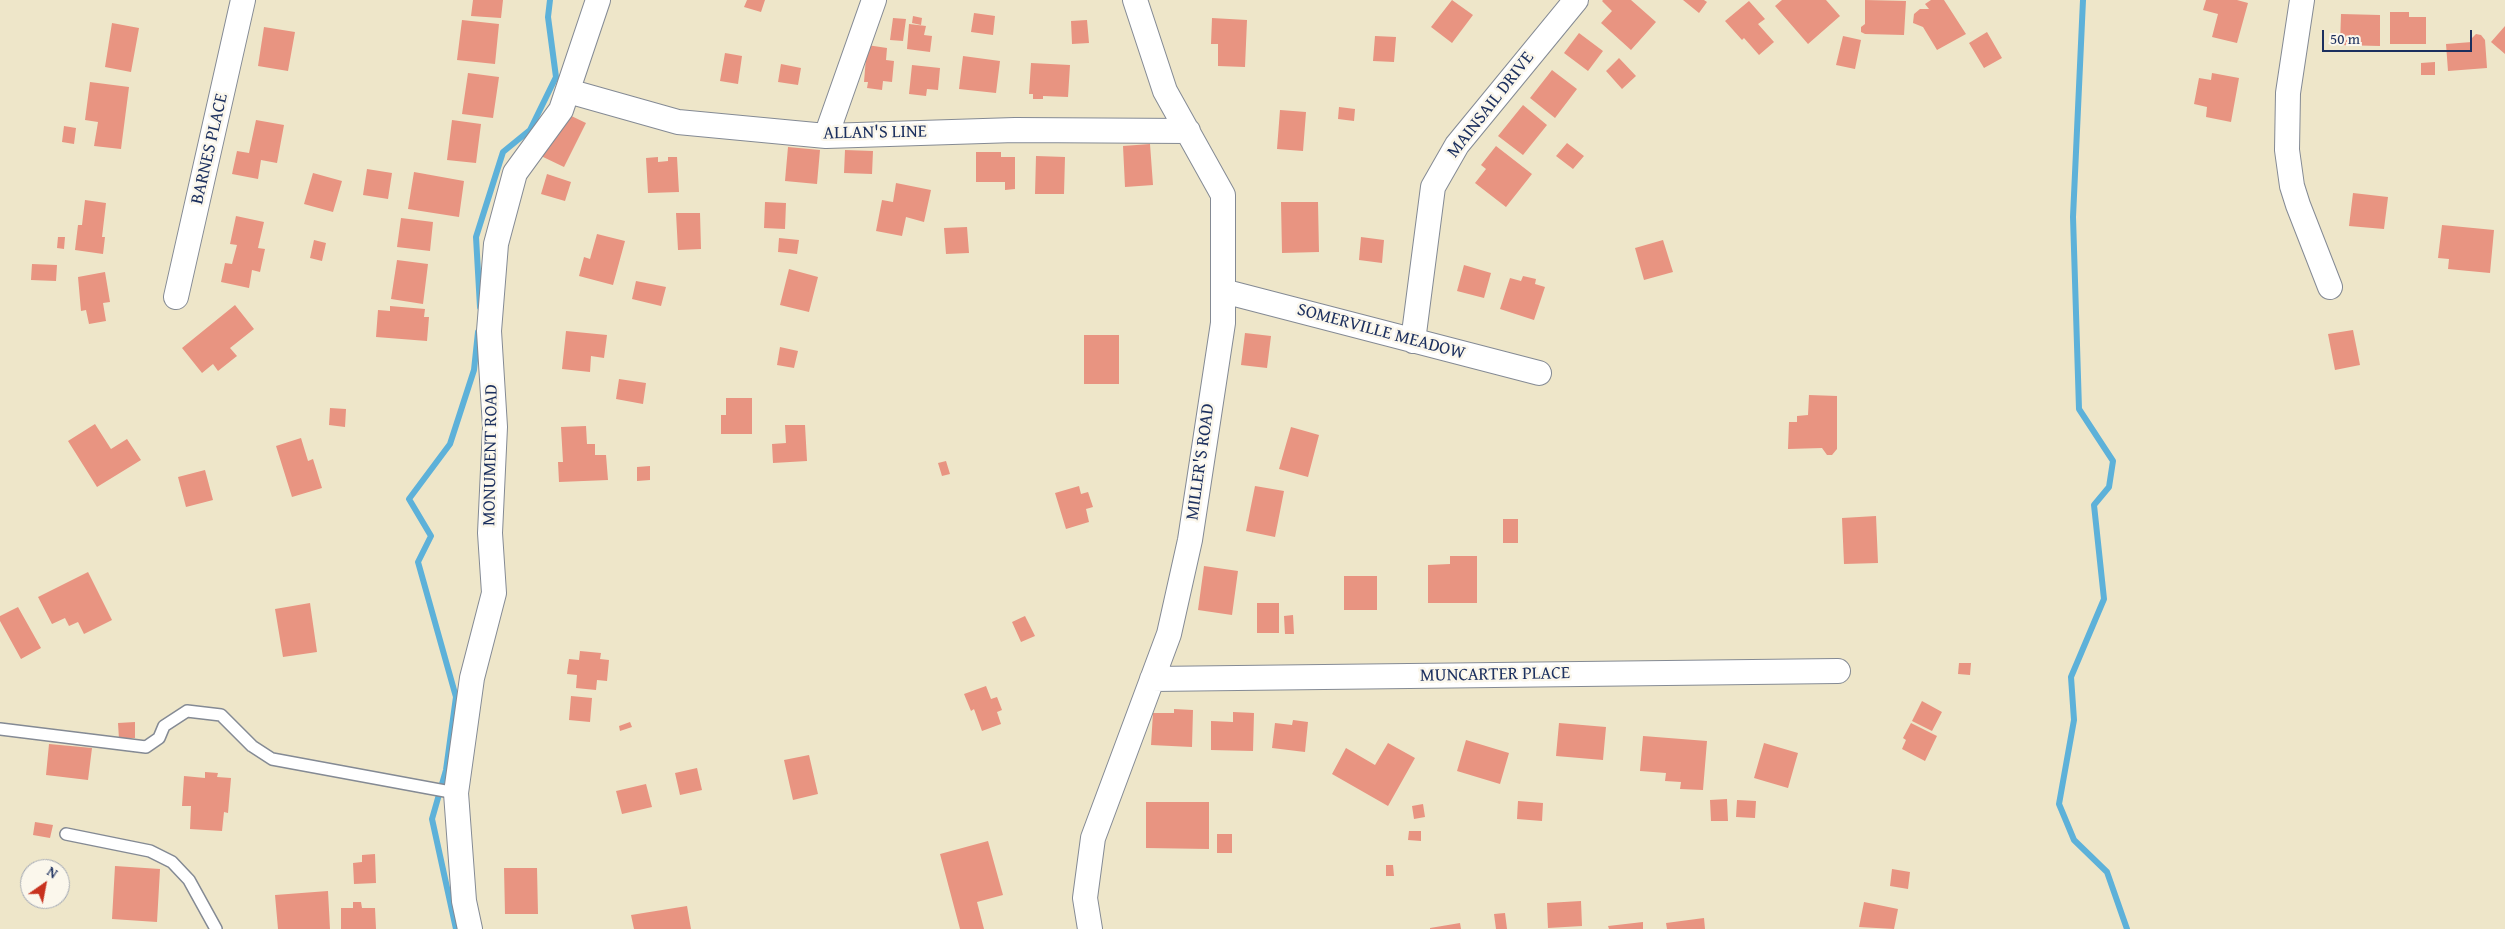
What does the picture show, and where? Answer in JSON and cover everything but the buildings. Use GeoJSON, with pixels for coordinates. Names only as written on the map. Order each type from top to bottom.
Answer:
{"type":"FeatureCollection","features":[{"type":"Feature","properties":{"kind":"street","name":"BARNES PLACE"},"geometry":{"type":"LineString","coordinates":[[176,297],[243,0]]}},
{"type":"Feature","properties":{"kind":"street","name":"MONUMENT ROAD"},"geometry":{"type":"LineString","coordinates":[[470,929],[464,901],[456,793],[472,678],[494,593],[490,533],[495,427],[489,331],[496,244],[515,173],[561,110],[598,0]]}},
{"type":"Feature","properties":{"kind":"street"},"geometry":{"type":"LineString","coordinates":[[826,136],[874,0]]}},
{"type":"Feature","properties":{"kind":"street","name":"MILLER'S ROAD"},"geometry":{"type":"LineString","coordinates":[[1090,929],[1085,898],[1093,838],[1168,634],[1190,540],[1223,323],[1223,195],[1165,91],[1135,0]]}},
{"type":"Feature","properties":{"kind":"street","name":"MAINSAIL DRIVE"},"geometry":{"type":"LineString","coordinates":[[1413,340],[1433,187],[1457,145],[1576,0]]}},
{"type":"Feature","properties":{"kind":"street"},"geometry":{"type":"LineString","coordinates":[[2302,0],[2288,93],[2287,150],[2292,186],[2330,287]]}},
{"type":"Feature","properties":{"kind":"street","name":"ALLAN'S LINE"},"geometry":{"type":"LineString","coordinates":[[568,91],[678,122],[826,136],[1015,130],[1188,131]]}},
{"type":"Feature","properties":{"kind":"street","name":"SOMERVILLE MEADOW"},"geometry":{"type":"LineString","coordinates":[[1223,290],[1538,373]]}},
{"type":"Feature","properties":{"kind":"street","name":"MUNCARTER PLACE"},"geometry":{"type":"LineString","coordinates":[[1152,679],[1838,671]]}},
{"type":"Feature","properties":{"kind":"lane"},"geometry":{"type":"LineString","coordinates":[[0,729],[146,747],[159,738],[164,726],[187,711],[212,714],[221,716],[252,746],[272,759],[456,793]]}},
{"type":"Feature","properties":{"kind":"lane"},"geometry":{"type":"LineString","coordinates":[[66,834],[150,851],[172,862],[189,880],[216,929]]}},
{"type":"Feature","properties":{"kind":"waterway"},"geometry":{"type":"LineString","coordinates":[[480,307],[476,237],[503,152],[530,130],[556,77],[548,17],[550,0]]}},
{"type":"Feature","properties":{"kind":"waterway"},"geometry":{"type":"LineString","coordinates":[[2083,0],[2073,217],[2079,409],[2113,461],[2109,487],[2094,505],[2104,599],[2071,677],[2074,720],[2059,804],[2074,840],[2107,872],[2127,929]]}},
{"type":"Feature","properties":{"kind":"waterway"},"geometry":{"type":"LineString","coordinates":[[456,929],[432,819],[446,770],[456,697],[418,562],[431,536],[409,499],[450,444],[474,370],[478,332]]}}]}
